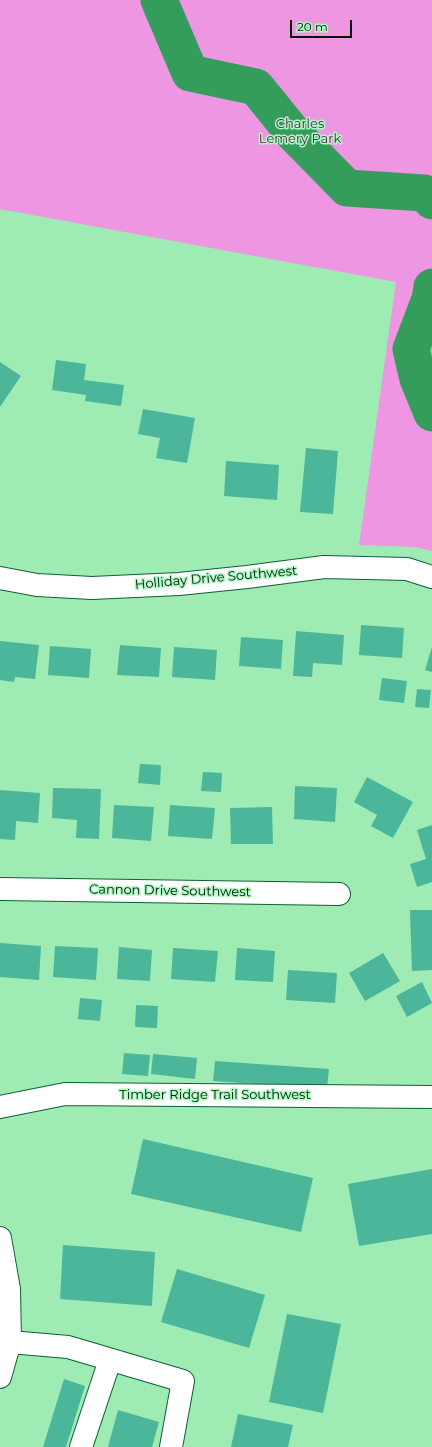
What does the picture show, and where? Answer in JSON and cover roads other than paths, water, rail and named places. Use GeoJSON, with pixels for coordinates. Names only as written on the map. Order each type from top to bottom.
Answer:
{"type":"FeatureCollection","features":[{"type":"Feature","properties":{"kind":"street","name":"Holliday Drive Southwest"},"geometry":{"type":"LineString","coordinates":[[0,578],[37,585],[92,588],[202,582],[324,567],[407,569],[432,577]]}},
{"type":"Feature","properties":{"kind":"street","name":"Cannon Drive Southwest"},"geometry":{"type":"LineString","coordinates":[[0,889],[339,894]]}},
{"type":"Feature","properties":{"kind":"street","name":"Timber Ridge Trail Southwest"},"geometry":{"type":"LineString","coordinates":[[0,1107],[65,1094],[432,1097]]}},
{"type":"Feature","properties":{"kind":"street"},"geometry":{"type":"LineString","coordinates":[[0,1238],[9,1290],[5,1341],[0,1378]]}},
{"type":"Feature","properties":{"kind":"street"},"geometry":{"type":"LineString","coordinates":[[5,1341],[68,1348],[183,1381],[170,1447]]}},
{"type":"Feature","properties":{"kind":"street"},"geometry":{"type":"LineString","coordinates":[[81,1447],[110,1360]]}},
{"type":"Feature","properties":{"kind":"waterway"},"geometry":{"type":"LineString","coordinates":[[159,0],[190,73],[256,87],[294,134],[347,188],[424,193],[432,201]]}},
{"type":"Feature","properties":{"kind":"waterway"},"geometry":{"type":"LineString","coordinates":[[432,287],[430,299],[411,349],[418,379],[432,413]]}},
{"type":"Feature","properties":{"kind":"park label","name":"Charles Lemery Park"},"geometry":{"type":"Point","coordinates":[300,132]}}]}
